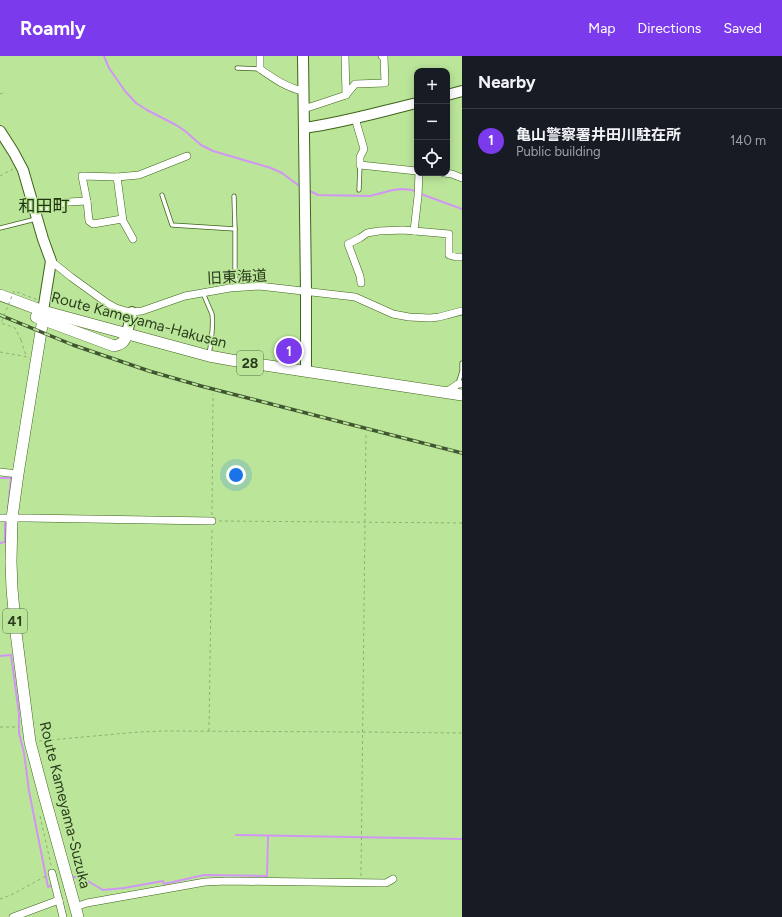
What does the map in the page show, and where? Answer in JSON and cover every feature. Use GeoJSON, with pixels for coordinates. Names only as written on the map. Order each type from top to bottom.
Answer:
{"type":"FeatureCollection","features":[{"type":"Feature","properties":{"kind":"main road","name":"Route Kameyama-Hakusan"},"geometry":{"type":"LineString","coordinates":[[0,295],[41,310],[209,356],[462,396]]}},
{"type":"Feature","properties":{"kind":"main road"},"geometry":{"type":"LineString","coordinates":[[0,299],[4,303],[41,310],[114,346],[120,345],[125,340],[127,333]]}},
{"type":"Feature","properties":{"kind":"main road","name":"Route Kameyama-Suzuka"},"geometry":{"type":"LineString","coordinates":[[41,310],[31,358],[12,518],[12,589],[30,742],[77,912]]}},
{"type":"Feature","properties":{"kind":"street"},"geometry":{"type":"LineString","coordinates":[[260,56],[260,69],[272,78],[295,90],[303,91]]}},
{"type":"Feature","properties":{"kind":"street"},"geometry":{"type":"LineString","coordinates":[[303,56],[306,371]]}},
{"type":"Feature","properties":{"kind":"street"},"geometry":{"type":"LineString","coordinates":[[345,56],[346,95]]}},
{"type":"Feature","properties":{"kind":"street"},"geometry":{"type":"LineString","coordinates":[[303,108],[346,95],[355,84],[385,83],[384,57],[382,56]]}},
{"type":"Feature","properties":{"kind":"street"},"geometry":{"type":"LineString","coordinates":[[450,95],[461,94]]}},
{"type":"Feature","properties":{"kind":"street"},"geometry":{"type":"LineString","coordinates":[[304,128],[326,125],[414,103]]}},
{"type":"Feature","properties":{"kind":"street"},"geometry":{"type":"LineString","coordinates":[[355,118],[364,149],[360,157],[360,166],[414,170]]}},
{"type":"Feature","properties":{"kind":"street"},"geometry":{"type":"LineString","coordinates":[[0,131],[23,170],[51,261],[41,310]]}},
{"type":"Feature","properties":{"kind":"street"},"geometry":{"type":"LineString","coordinates":[[122,219],[93,224],[89,221],[82,176],[118,177],[139,175],[187,156]]}},
{"type":"Feature","properties":{"kind":"street"},"geometry":{"type":"LineString","coordinates":[[450,174],[462,178]]}},
{"type":"Feature","properties":{"kind":"street"},"geometry":{"type":"LineString","coordinates":[[414,231],[419,176]]}},
{"type":"Feature","properties":{"kind":"street"},"geometry":{"type":"LineString","coordinates":[[118,177],[122,221],[133,239]]}},
{"type":"Feature","properties":{"kind":"street"},"geometry":{"type":"LineString","coordinates":[[36,215],[68,202],[87,201]]}},
{"type":"Feature","properties":{"kind":"street"},"geometry":{"type":"LineString","coordinates":[[361,283],[360,276],[348,244],[367,233],[414,231],[449,234],[450,255],[462,257]]}},
{"type":"Feature","properties":{"kind":"street","name":"旧東海道"},"geometry":{"type":"LineString","coordinates":[[51,261],[107,303],[116,308],[132,312],[142,311],[185,296],[203,292],[259,286],[355,297],[393,314],[402,316],[430,318],[449,315],[462,310]]}},
{"type":"Feature","properties":{"kind":"street"},"geometry":{"type":"LineString","coordinates":[[127,333],[132,312]]}},
{"type":"Feature","properties":{"kind":"street"},"geometry":{"type":"LineString","coordinates":[[444,393],[460,384]]}},
{"type":"Feature","properties":{"kind":"street"},"geometry":{"type":"LineString","coordinates":[[0,472],[18,474]]}},
{"type":"Feature","properties":{"kind":"street"},"geometry":{"type":"LineString","coordinates":[[0,518],[212,521]]}},
{"type":"Feature","properties":{"kind":"street"},"geometry":{"type":"LineString","coordinates":[[52,873],[63,917]]}},
{"type":"Feature","properties":{"kind":"street"},"geometry":{"type":"LineString","coordinates":[[77,912],[87,903],[205,882],[386,883],[393,879]]}},
{"type":"Feature","properties":{"kind":"street"},"geometry":{"type":"LineString","coordinates":[[13,917],[59,900]]}},
{"type":"Feature","properties":{"kind":"lane"},"geometry":{"type":"LineString","coordinates":[[237,68],[260,69]]}},
{"type":"Feature","properties":{"kind":"lane"},"geometry":{"type":"LineString","coordinates":[[359,190],[360,166]]}},
{"type":"Feature","properties":{"kind":"lane"},"geometry":{"type":"LineString","coordinates":[[162,195],[172,225],[235,229]]}},
{"type":"Feature","properties":{"kind":"lane"},"geometry":{"type":"LineString","coordinates":[[234,196],[234,272],[237,288]]}},
{"type":"Feature","properties":{"kind":"lane"},"geometry":{"type":"LineString","coordinates":[[0,228],[36,215]]}},
{"type":"Feature","properties":{"kind":"lane"},"geometry":{"type":"LineString","coordinates":[[203,292],[212,314],[212,331],[209,356]]}},
{"type":"Feature","properties":{"kind":"lane"},"geometry":{"type":"LineString","coordinates":[[460,384],[462,363]]}},
{"type":"Feature","properties":{"kind":"path"},"geometry":{"type":"LineString","coordinates":[[0,176],[21,165]]}},
{"type":"Feature","properties":{"kind":"path"},"geometry":{"type":"LineString","coordinates":[[31,358],[15,328],[1,323],[14,291],[41,310]]}},
{"type":"Feature","properties":{"kind":"path"},"geometry":{"type":"LineString","coordinates":[[0,352],[31,358]]}},
{"type":"Feature","properties":{"kind":"path"},"geometry":{"type":"LineString","coordinates":[[209,731],[213,394]]}},
{"type":"Feature","properties":{"kind":"path"},"geometry":{"type":"LineString","coordinates":[[361,883],[366,435]]}},
{"type":"Feature","properties":{"kind":"path"},"geometry":{"type":"LineString","coordinates":[[212,521],[462,523]]}},
{"type":"Feature","properties":{"kind":"path"},"geometry":{"type":"LineString","coordinates":[[0,727],[14,727]]}},
{"type":"Feature","properties":{"kind":"path"},"geometry":{"type":"LineString","coordinates":[[30,742],[165,731],[462,733]]}},
{"type":"Feature","properties":{"kind":"path"},"geometry":{"type":"LineString","coordinates":[[39,811],[52,873]]}},
{"type":"Feature","properties":{"kind":"path"},"geometry":{"type":"LineString","coordinates":[[0,899],[11,895],[42,878]]}},
{"type":"Feature","properties":{"kind":"waterway"},"geometry":{"type":"LineString","coordinates":[[104,56],[109,68],[125,91],[136,103],[176,125],[201,145],[213,151],[271,168],[282,173],[298,185]]}},
{"type":"Feature","properties":{"kind":"waterway"},"geometry":{"type":"LineString","coordinates":[[310,191],[318,195],[370,196],[402,189],[417,192]]}},
{"type":"Feature","properties":{"kind":"waterway"},"geometry":{"type":"LineString","coordinates":[[421,194],[462,209]]}},
{"type":"Feature","properties":{"kind":"waterway"},"geometry":{"type":"LineString","coordinates":[[0,478],[11,478],[8,510]]}},
{"type":"Feature","properties":{"kind":"waterway"},"geometry":{"type":"LineString","coordinates":[[0,543],[5,542],[5,522]]}},
{"type":"Feature","properties":{"kind":"waterway"},"geometry":{"type":"LineString","coordinates":[[0,656],[11,655],[19,714],[19,733],[24,753],[29,791],[48,887],[52,885]]}},
{"type":"Feature","properties":{"kind":"waterway"},"geometry":{"type":"LineString","coordinates":[[236,835],[462,839]]}},
{"type":"Feature","properties":{"kind":"waterway"},"geometry":{"type":"LineString","coordinates":[[71,878],[79,876],[103,890],[163,881],[164,884],[204,875],[267,876],[268,836]]}},
{"type":"Feature","properties":{"kind":"railway"},"geometry":{"type":"LineString","coordinates":[[0,315],[73,345],[149,371],[201,386],[462,453]]}},
{"type":"Feature","properties":{"kind":"place","name":"亀山警察署井田川駐在所"},"geometry":{"type":"Point","coordinates":[289,351]}},
{"type":"Feature","properties":{"kind":"district","name":"和田町"},"geometry":{"type":"Point","coordinates":[44,206]}}]}
